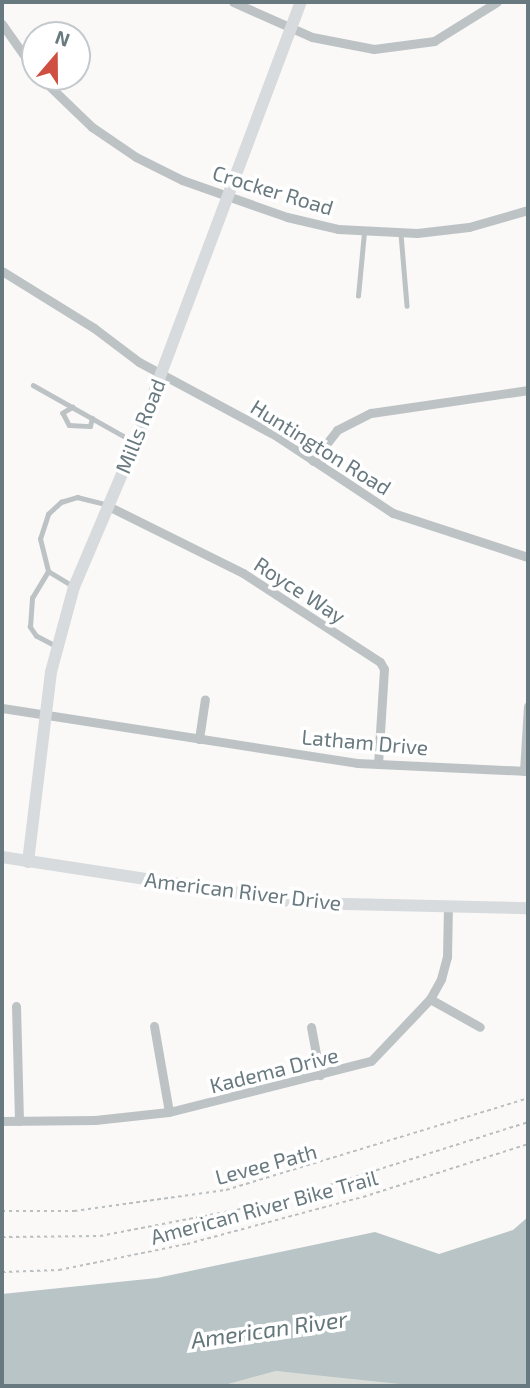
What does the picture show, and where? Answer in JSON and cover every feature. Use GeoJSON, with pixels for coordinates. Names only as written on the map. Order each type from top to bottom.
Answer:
{"type":"FeatureCollection","features":[{"type":"Feature","properties":{"kind":"street"},"geometry":{"type":"LineString","coordinates":[[233,2],[290,29],[353,47],[398,48],[434,41],[497,2]]}},
{"type":"Feature","properties":{"kind":"street","name":"Mills Road"},"geometry":{"type":"LineString","coordinates":[[28,862],[56,646],[74,587],[106,505],[135,443],[301,2]]}},
{"type":"Feature","properties":{"kind":"street"},"geometry":{"type":"LineString","coordinates":[[2,24],[21,51]]}},
{"type":"Feature","properties":{"kind":"street","name":"Crocker Road"},"geometry":{"type":"LineString","coordinates":[[55,91],[92,127],[135,157],[228,196],[313,223],[364,232],[401,233],[469,227],[527,213]]}},
{"type":"Feature","properties":{"kind":"street","name":"Huntington Road"},"geometry":{"type":"LineString","coordinates":[[2,271],[160,375],[255,423],[409,520],[528,557]]}},
{"type":"Feature","properties":{"kind":"street"},"geometry":{"type":"LineString","coordinates":[[313,461],[337,430],[371,413],[528,390]]}},
{"type":"Feature","properties":{"kind":"street","name":"Royce Way"},"geometry":{"type":"LineString","coordinates":[[106,505],[243,573],[380,662],[384,669],[378,764]]}},
{"type":"Feature","properties":{"kind":"street"},"geometry":{"type":"LineString","coordinates":[[199,739],[205,699]]}},
{"type":"Feature","properties":{"kind":"street"},"geometry":{"type":"LineString","coordinates":[[526,771],[528,706]]}},
{"type":"Feature","properties":{"kind":"street","name":"Latham Drive"},"geometry":{"type":"LineString","coordinates":[[2,708],[378,764],[526,771]]}},
{"type":"Feature","properties":{"kind":"street","name":"American River Drive"},"geometry":{"type":"LineString","coordinates":[[2,857],[302,903],[528,908]]}},
{"type":"Feature","properties":{"kind":"street","name":"Kadema Drive"},"geometry":{"type":"LineString","coordinates":[[2,1121],[169,1112],[351,1070],[377,1057],[429,999],[447,957],[448,906]]}},
{"type":"Feature","properties":{"kind":"street"},"geometry":{"type":"LineString","coordinates":[[429,999],[480,1027]]}},
{"type":"Feature","properties":{"kind":"street"},"geometry":{"type":"LineString","coordinates":[[16,1006],[19,1121]]}},
{"type":"Feature","properties":{"kind":"street"},"geometry":{"type":"LineString","coordinates":[[154,1026],[169,1112]]}},
{"type":"Feature","properties":{"kind":"street"},"geometry":{"type":"LineString","coordinates":[[311,1027],[320,1075]]}},
{"type":"Feature","properties":{"kind":"lane"},"geometry":{"type":"LineString","coordinates":[[358,296],[364,232]]}},
{"type":"Feature","properties":{"kind":"lane"},"geometry":{"type":"LineString","coordinates":[[401,233],[407,306]]}},
{"type":"Feature","properties":{"kind":"lane"},"geometry":{"type":"LineString","coordinates":[[33,385],[135,443]]}},
{"type":"Feature","properties":{"kind":"lane"},"geometry":{"type":"LineString","coordinates":[[73,407],[64,413],[69,425],[90,426],[92,418]]}},
{"type":"Feature","properties":{"kind":"lane"},"geometry":{"type":"LineString","coordinates":[[74,587],[48,571],[40,539],[48,514],[61,502],[77,496],[106,505]]}},
{"type":"Feature","properties":{"kind":"lane"},"geometry":{"type":"LineString","coordinates":[[48,571],[34,591],[29,621],[36,636],[56,646]]}},
{"type":"Feature","properties":{"kind":"path","name":"Levee Path"},"geometry":{"type":"LineString","coordinates":[[2,1211],[74,1211],[226,1190],[528,1098]]}},
{"type":"Feature","properties":{"kind":"path"},"geometry":{"type":"LineString","coordinates":[[2,1237],[100,1236],[276,1202],[528,1122]]}},
{"type":"Feature","properties":{"kind":"path","name":"American River Bike Trail"},"geometry":{"type":"LineString","coordinates":[[2,1272],[59,1269],[187,1244],[363,1197],[528,1144]]}},
{"type":"Feature","properties":{"kind":"shaded area"},"geometry":{"type":"Polygon","coordinates":[[[276,1371],[401,1382],[419,1386],[221,1386],[276,1371]]]}},
{"type":"Feature","properties":{"kind":"water","name":"American River"},"geometry":{"type":"Polygon","coordinates":[[[528,1217],[528,1386],[419,1386],[276,1371],[221,1386],[2,1386],[2,1294],[157,1278],[375,1232],[439,1254],[513,1230],[528,1217]]]}}]}
